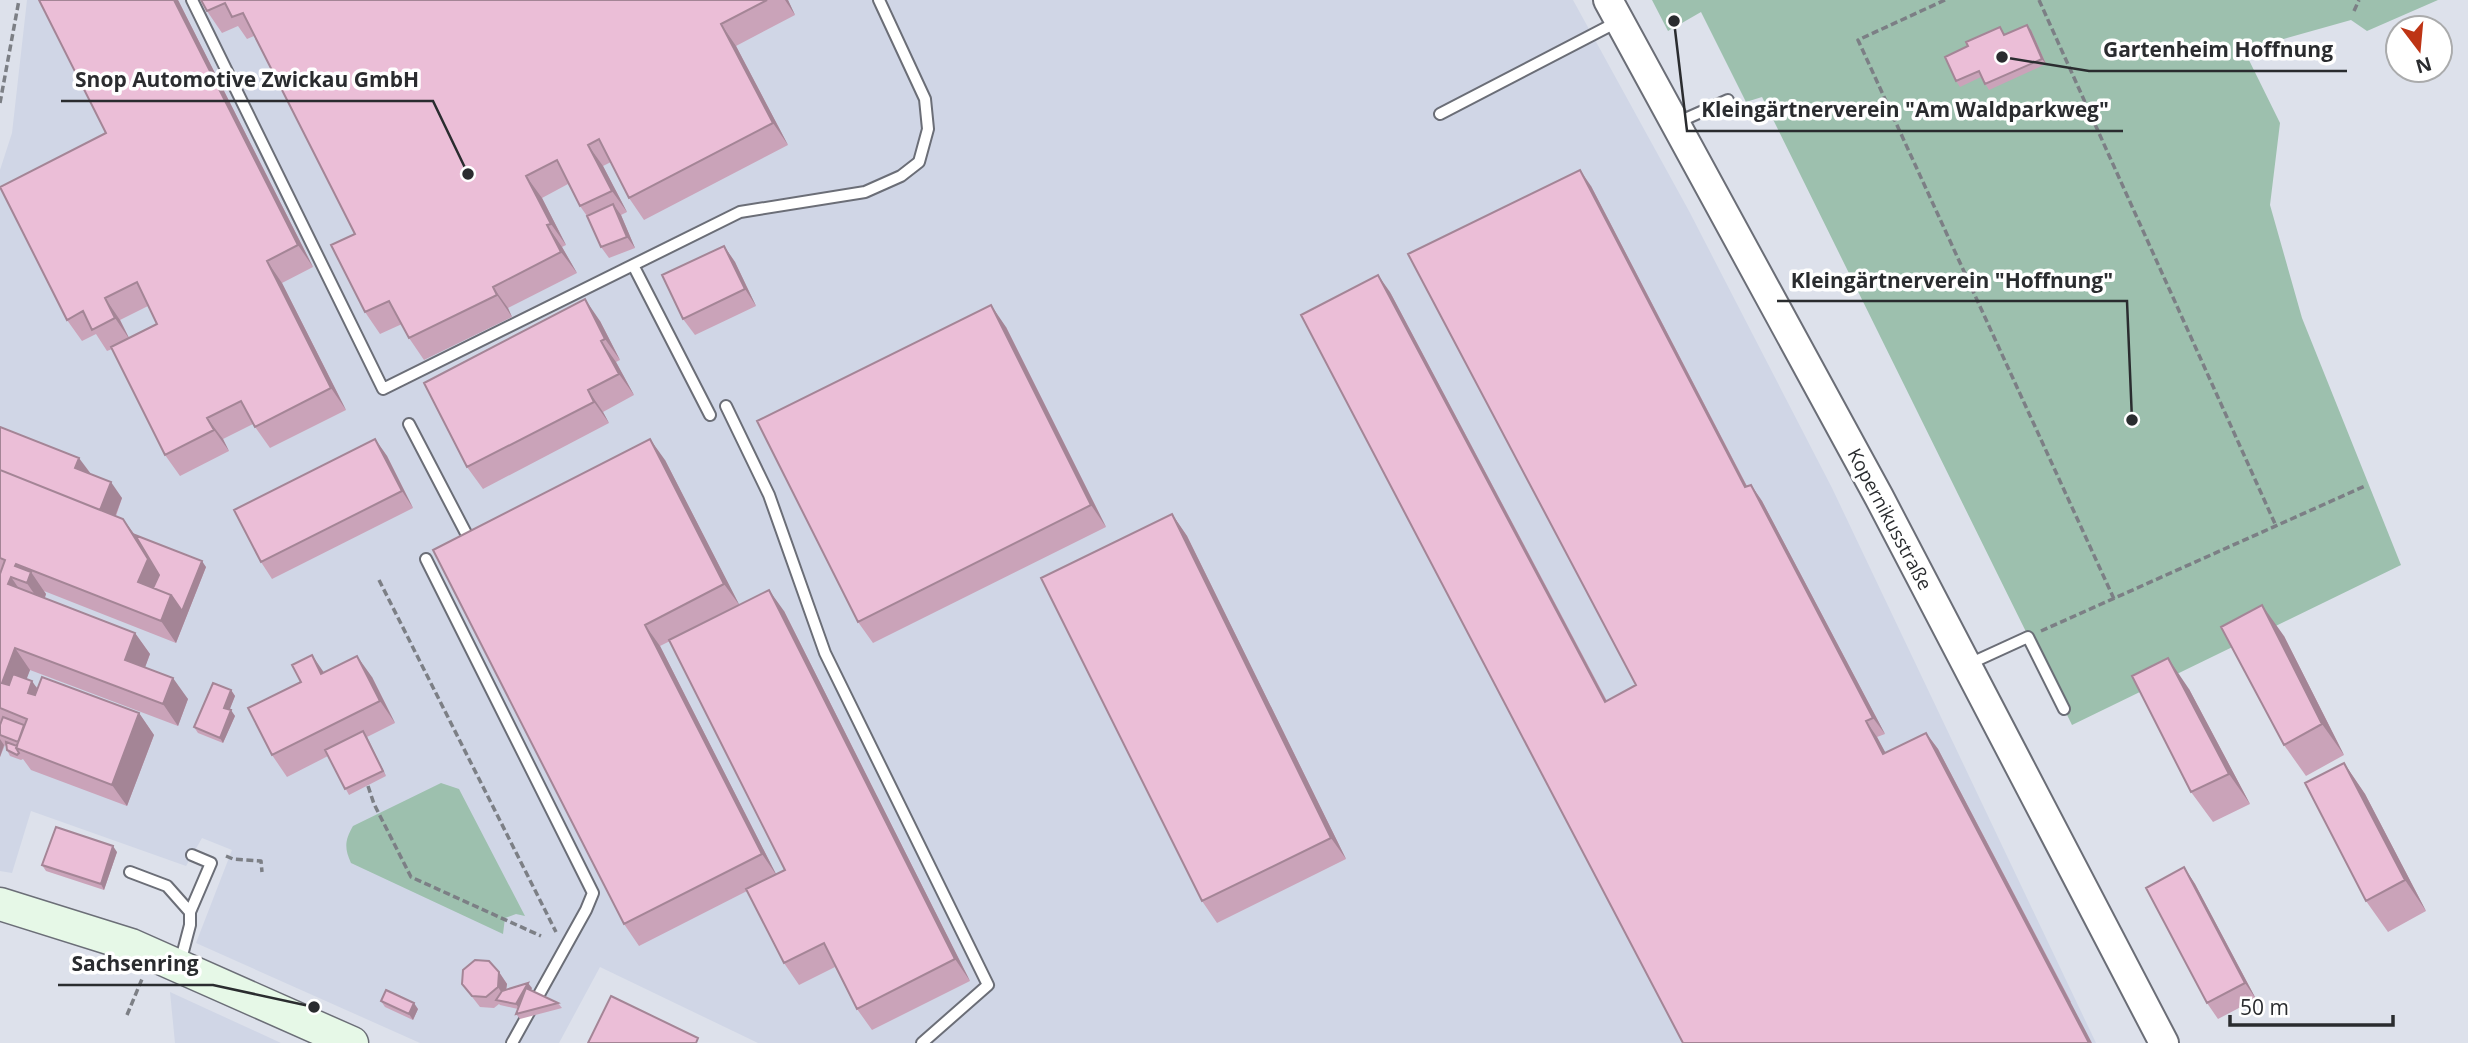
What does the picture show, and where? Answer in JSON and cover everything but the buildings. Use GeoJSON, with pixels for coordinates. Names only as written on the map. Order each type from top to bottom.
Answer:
{"type":"FeatureCollection","features":[{"type":"Feature","properties":{"kind":"main road"},"geometry":{"type":"LineString","coordinates":[[0,904],[131,945],[352,1043]]}},
{"type":"Feature","properties":{"kind":"street","name":"Kopernikusstraße"},"geometry":{"type":"LineString","coordinates":[[1614,10],[1879,497],[2164,1043]]}},
{"type":"Feature","properties":{"kind":"lane"},"geometry":{"type":"LineString","coordinates":[[192,0],[383,389],[740,212],[865,192],[901,176],[919,162],[928,130],[925,99],[879,0]]}},
{"type":"Feature","properties":{"kind":"lane"},"geometry":{"type":"LineString","coordinates":[[1440,114],[1614,10]]}},
{"type":"Feature","properties":{"kind":"lane"},"geometry":{"type":"LineString","coordinates":[[1676,123],[1728,100]]}},
{"type":"Feature","properties":{"kind":"lane"},"geometry":{"type":"LineString","coordinates":[[633,265],[709,415]]}},
{"type":"Feature","properties":{"kind":"lane"},"geometry":{"type":"LineString","coordinates":[[726,406],[769,495],[825,653],[988,985],[922,1043]]}},
{"type":"Feature","properties":{"kind":"lane"},"geometry":{"type":"LineString","coordinates":[[409,424],[469,540]]}},
{"type":"Feature","properties":{"kind":"lane"},"geometry":{"type":"LineString","coordinates":[[426,559],[593,893],[586,911],[512,1043]]}},
{"type":"Feature","properties":{"kind":"lane"},"geometry":{"type":"LineString","coordinates":[[1967,665],[2028,637],[2064,709]]}},
{"type":"Feature","properties":{"kind":"lane"},"geometry":{"type":"LineString","coordinates":[[180,966],[190,925],[190,912],[211,863],[192,855]]}},
{"type":"Feature","properties":{"kind":"lane"},"geometry":{"type":"LineString","coordinates":[[130,872],[167,886],[190,912]]}},
{"type":"Feature","properties":{"kind":"path"},"geometry":{"type":"LineString","coordinates":[[0,103],[19,0]]}},
{"type":"Feature","properties":{"kind":"path"},"geometry":{"type":"LineString","coordinates":[[1945,0],[1858,40],[2114,599]]}},
{"type":"Feature","properties":{"kind":"path"},"geometry":{"type":"LineString","coordinates":[[2039,0],[2276,526]]}},
{"type":"Feature","properties":{"kind":"path"},"geometry":{"type":"LineString","coordinates":[[2354,11],[2359,0]]}},
{"type":"Feature","properties":{"kind":"path"},"geometry":{"type":"LineString","coordinates":[[2028,637],[2365,486]]}},
{"type":"Feature","properties":{"kind":"path"},"geometry":{"type":"LineString","coordinates":[[379,580],[565,949]]}},
{"type":"Feature","properties":{"kind":"path"},"geometry":{"type":"LineString","coordinates":[[368,786],[374,804],[411,877],[541,936]]}},
{"type":"Feature","properties":{"kind":"path"},"geometry":{"type":"LineString","coordinates":[[222,854],[233,859],[261,861],[262,872]]}},
{"type":"Feature","properties":{"kind":"path"},"geometry":{"type":"LineString","coordinates":[[127,1015],[141,982]]}},
{"type":"Feature","properties":{"kind":"shaded area"},"geometry":{"type":"Polygon","coordinates":[[[27,0],[1573,0],[1689,211],[1832,488],[2096,1043],[758,1043],[600,967],[559,1043],[420,1043],[196,943],[232,850],[202,838],[186,866],[31,811],[12,873],[0,871],[0,170],[12,133],[27,0]]]}},
{"type":"Feature","properties":{"kind":"shaded area"},"geometry":{"type":"Polygon","coordinates":[[[170,992],[281,1043],[175,1043],[170,992]]]}},
{"type":"Feature","properties":{"kind":"green space"},"geometry":{"type":"Polygon","coordinates":[[[1652,0],[2438,0],[2406,14],[2384,14],[2384,24],[2367,31],[2351,20],[2244,50],[2280,123],[2270,205],[2302,318],[2401,565],[2072,725],[1762,97],[1746,102],[1701,12],[1668,31],[1652,0]]]}},
{"type":"Feature","properties":{"kind":"green space"},"geometry":{"type":"Polygon","coordinates":[[[441,783],[459,789],[525,916],[516,914],[505,918],[503,934],[351,863],[346,844],[353,826],[441,783]]]}},
{"type":"Feature","properties":{"kind":"place","name":"Kleingärtnerverein \"Am Waldparkweg\""},"geometry":{"type":"Point","coordinates":[1674,21]}},
{"type":"Feature","properties":{"kind":"place","name":"Gartenheim Hoffnung"},"geometry":{"type":"Point","coordinates":[2002,57]}},
{"type":"Feature","properties":{"kind":"place","name":"Snop Automotive Zwickau GmbH"},"geometry":{"type":"Point","coordinates":[468,174]}},
{"type":"Feature","properties":{"kind":"place","name":"Kleingärtnerverein \"Hoffnung\""},"geometry":{"type":"Point","coordinates":[2132,420]}},
{"type":"Feature","properties":{"kind":"place","name":"Sachsenring"},"geometry":{"type":"Point","coordinates":[314,1007]}}]}
